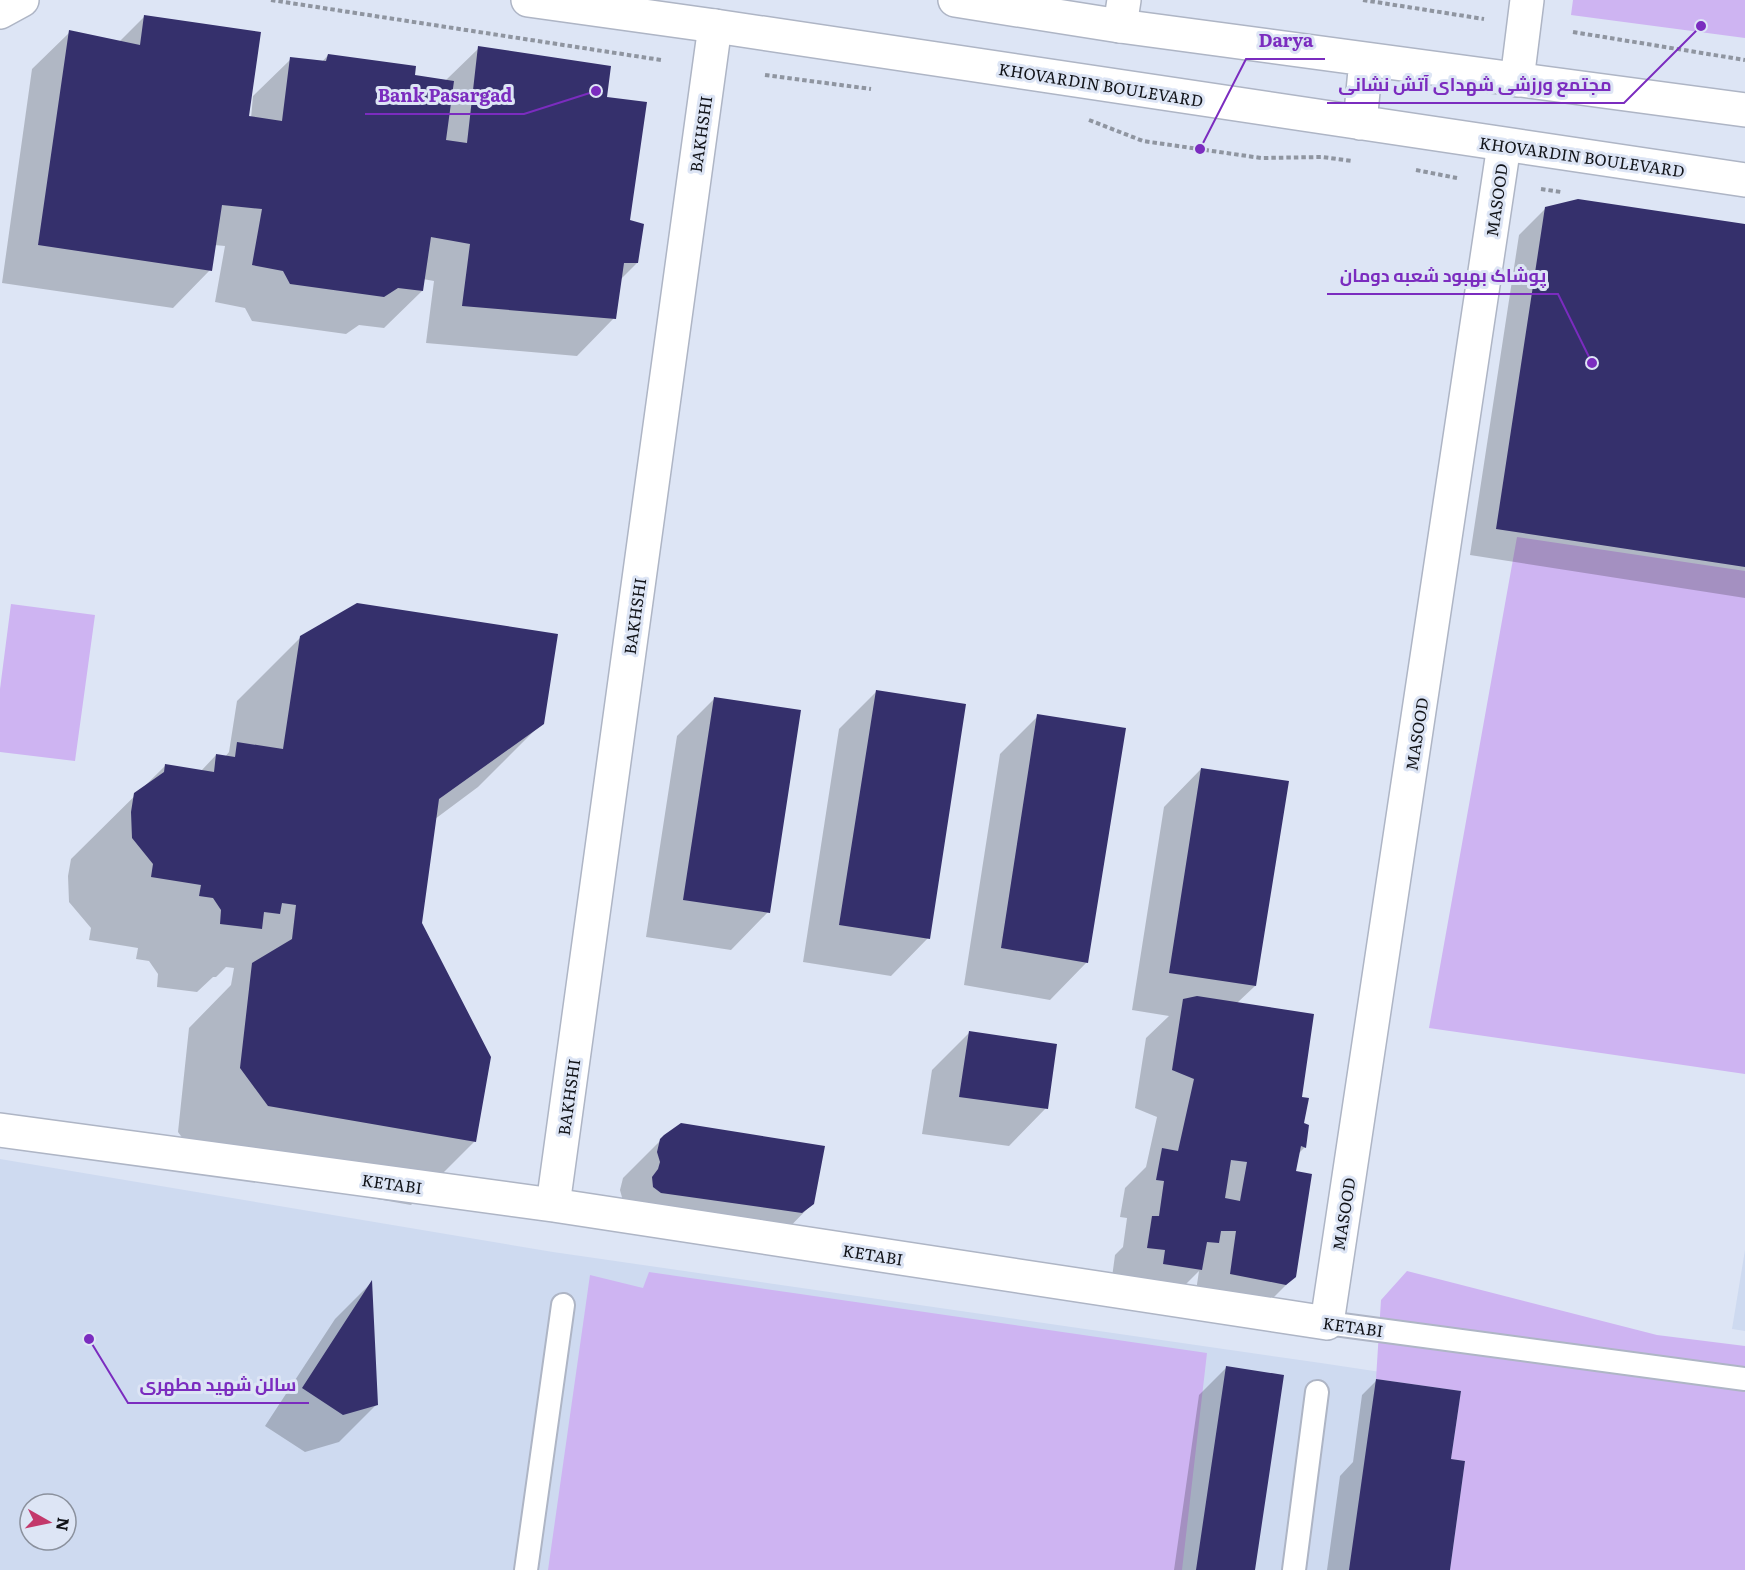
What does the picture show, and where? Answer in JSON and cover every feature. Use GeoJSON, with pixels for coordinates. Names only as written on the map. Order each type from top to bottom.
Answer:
{"type":"FeatureCollection","features":[{"type":"Feature","properties":{"kind":"street"},"geometry":{"type":"LineString","coordinates":[[0,12],[22,0]]}},
{"type":"Feature","properties":{"kind":"street","name":"KHOVARDIN BOULEVARD"},"geometry":{"type":"LineString","coordinates":[[528,0],[1745,180]]}},
{"type":"Feature","properties":{"kind":"street"},"geometry":{"type":"LineString","coordinates":[[955,0],[1122,13],[1366,60],[1745,110]]}},
{"type":"Feature","properties":{"kind":"street"},"geometry":{"type":"LineString","coordinates":[[1517,80],[1527,0]]}},
{"type":"Feature","properties":{"kind":"street","name":"BAKHSHI"},"geometry":{"type":"LineString","coordinates":[[553,1205],[715,26]]}},
{"type":"Feature","properties":{"kind":"street"},"geometry":{"type":"LineString","coordinates":[[1360,123],[1366,60]]}},
{"type":"Feature","properties":{"kind":"street","name":"MASOOD"},"geometry":{"type":"LineString","coordinates":[[1326,1323],[1504,145]]}},
{"type":"Feature","properties":{"kind":"street","name":"KETABI"},"geometry":{"type":"LineString","coordinates":[[0,1130],[553,1205],[1326,1323]]}},
{"type":"Feature","properties":{"kind":"lane"},"geometry":{"type":"LineString","coordinates":[[525,1570],[563,1305]]}},
{"type":"Feature","properties":{"kind":"lane","name":"KETABI"},"geometry":{"type":"LineString","coordinates":[[1326,1323],[1745,1379]]}},
{"type":"Feature","properties":{"kind":"lane"},"geometry":{"type":"LineString","coordinates":[[1294,1570],[1317,1392]]}},
{"type":"Feature","properties":{"kind":"path"},"geometry":{"type":"LineString","coordinates":[[271,0],[661,60]]}},
{"type":"Feature","properties":{"kind":"path"},"geometry":{"type":"LineString","coordinates":[[1363,0],[1484,19]]}},
{"type":"Feature","properties":{"kind":"path"},"geometry":{"type":"LineString","coordinates":[[1573,32],[1745,60]]}},
{"type":"Feature","properties":{"kind":"path"},"geometry":{"type":"LineString","coordinates":[[765,75],[872,89]]}},
{"type":"Feature","properties":{"kind":"path"},"geometry":{"type":"LineString","coordinates":[[1082,118],[1143,141],[1261,158],[1322,157],[1355,161]]}},
{"type":"Feature","properties":{"kind":"path"},"geometry":{"type":"LineString","coordinates":[[1411,169],[1457,178]]}},
{"type":"Feature","properties":{"kind":"shaded area"},"geometry":{"type":"Polygon","coordinates":[[[1573,0],[1745,0],[1745,38],[1571,15],[1573,0]]]}},
{"type":"Feature","properties":{"kind":"shaded area"},"geometry":{"type":"Polygon","coordinates":[[[1517,537],[1745,571],[1745,1074],[1429,1028],[1517,537]]]}},
{"type":"Feature","properties":{"kind":"shaded area"},"geometry":{"type":"Polygon","coordinates":[[[11,604],[95,615],[75,761],[0,752],[0,689],[11,604]]]}},
{"type":"Feature","properties":{"kind":"shaded area"},"geometry":{"type":"Polygon","coordinates":[[[0,1159],[553,1252],[1745,1427],[1745,1570],[0,1570],[0,1159]]]}},
{"type":"Feature","properties":{"kind":"shaded area"},"geometry":{"type":"Polygon","coordinates":[[[1745,1250],[1745,1331],[1732,1329],[1745,1250]]]}},
{"type":"Feature","properties":{"kind":"shaded area"},"geometry":{"type":"Polygon","coordinates":[[[1407,1271],[1657,1335],[1745,1346],[1745,1570],[1450,1570],[1465,1461],[1451,1459],[1461,1391],[1376,1379],[1381,1300],[1407,1271]]]}},
{"type":"Feature","properties":{"kind":"shaded area"},"geometry":{"type":"Polygon","coordinates":[[[649,1272],[1207,1353],[1182,1570],[548,1570],[590,1275],[643,1288],[649,1272]]]}},
{"type":"Feature","properties":{"kind":"building"},"geometry":{"type":"Polygon","coordinates":[[[144,15],[261,32],[249,116],[282,121],[290,57],[326,61],[328,54],[416,66],[415,75],[454,81],[446,140],[467,143],[478,46],[611,66],[607,97],[647,102],[630,220],[644,224],[638,263],[624,263],[616,319],[462,306],[470,244],[431,237],[423,291],[398,288],[384,297],[290,284],[283,271],[252,265],[262,209],[222,205],[212,271],[38,245],[69,30],[140,45],[144,15]]]}},
{"type":"Feature","properties":{"kind":"building"},"geometry":{"type":"Polygon","coordinates":[[[1578,199],[1745,224],[1745,567],[1496,529],[1545,207],[1578,199]]]}},
{"type":"Feature","properties":{"kind":"building"},"geometry":{"type":"Polygon","coordinates":[[[357,603],[558,634],[544,724],[439,799],[422,923],[491,1057],[476,1142],[268,1106],[240,1068],[252,963],[292,939],[296,905],[282,903],[280,914],[264,912],[262,929],[220,924],[221,910],[213,898],[199,896],[201,885],[151,877],[153,864],[132,838],[131,812],[134,793],[164,772],[165,764],[214,772],[216,754],[235,757],[237,742],[283,749],[300,636],[357,603]]]}},
{"type":"Feature","properties":{"kind":"building"},"geometry":{"type":"Polygon","coordinates":[[[876,690],[966,704],[930,939],[839,925],[876,690]]]}},
{"type":"Feature","properties":{"kind":"building"},"geometry":{"type":"Polygon","coordinates":[[[714,697],[801,710],[770,913],[683,900],[714,697]]]}},
{"type":"Feature","properties":{"kind":"building"},"geometry":{"type":"Polygon","coordinates":[[[1037,714],[1126,728],[1088,963],[1001,948],[1037,714]]]}},
{"type":"Feature","properties":{"kind":"building"},"geometry":{"type":"Polygon","coordinates":[[[1201,768],[1289,781],[1256,986],[1169,973],[1201,768]]]}},
{"type":"Feature","properties":{"kind":"building"},"geometry":{"type":"Polygon","coordinates":[[[1197,996],[1314,1014],[1302,1097],[1309,1098],[1304,1123],[1309,1125],[1306,1148],[1301,1146],[1296,1171],[1312,1174],[1296,1277],[1286,1285],[1230,1274],[1236,1231],[1221,1231],[1219,1243],[1207,1242],[1202,1270],[1163,1264],[1165,1250],[1147,1248],[1152,1216],[1159,1216],[1164,1181],[1156,1180],[1162,1148],[1178,1151],[1194,1079],[1172,1070],[1183,999],[1197,996]],[[1231,1160],[1225,1198],[1240,1201],[1247,1162],[1231,1160]]]}},
{"type":"Feature","properties":{"kind":"building"},"geometry":{"type":"Polygon","coordinates":[[[969,1031],[1057,1044],[1048,1109],[959,1097],[969,1031]]]}},
{"type":"Feature","properties":{"kind":"building"},"geometry":{"type":"Polygon","coordinates":[[[681,1123],[825,1146],[814,1204],[802,1213],[661,1193],[653,1187],[652,1177],[660,1162],[657,1152],[660,1139],[681,1123]]]}},
{"type":"Feature","properties":{"kind":"building"},"geometry":{"type":"Polygon","coordinates":[[[372,1280],[378,1405],[343,1415],[302,1388],[372,1280]]]}},
{"type":"Feature","properties":{"kind":"building"},"geometry":{"type":"Polygon","coordinates":[[[1226,1366],[1284,1375],[1255,1570],[1196,1570],[1226,1366]]]}},
{"type":"Feature","properties":{"kind":"building"},"geometry":{"type":"Polygon","coordinates":[[[1376,1379],[1461,1391],[1451,1459],[1465,1461],[1450,1570],[1349,1570],[1376,1379]]]}},
{"type":"Feature","properties":{"kind":"place","name":"مجتمع ورزشی شهدای آتش نشانی"},"geometry":{"type":"Point","coordinates":[1701,26]}},
{"type":"Feature","properties":{"kind":"place","name":"Bank Pasargad"},"geometry":{"type":"Point","coordinates":[596,91]}},
{"type":"Feature","properties":{"kind":"place","name":"Darya"},"geometry":{"type":"Point","coordinates":[1200,149]}},
{"type":"Feature","properties":{"kind":"place","name":"پوشاک بهبود شعبه دومان"},"geometry":{"type":"Point","coordinates":[1592,363]}},
{"type":"Feature","properties":{"kind":"place","name":"سالن شهید مطهری"},"geometry":{"type":"Point","coordinates":[89,1339]}}]}
